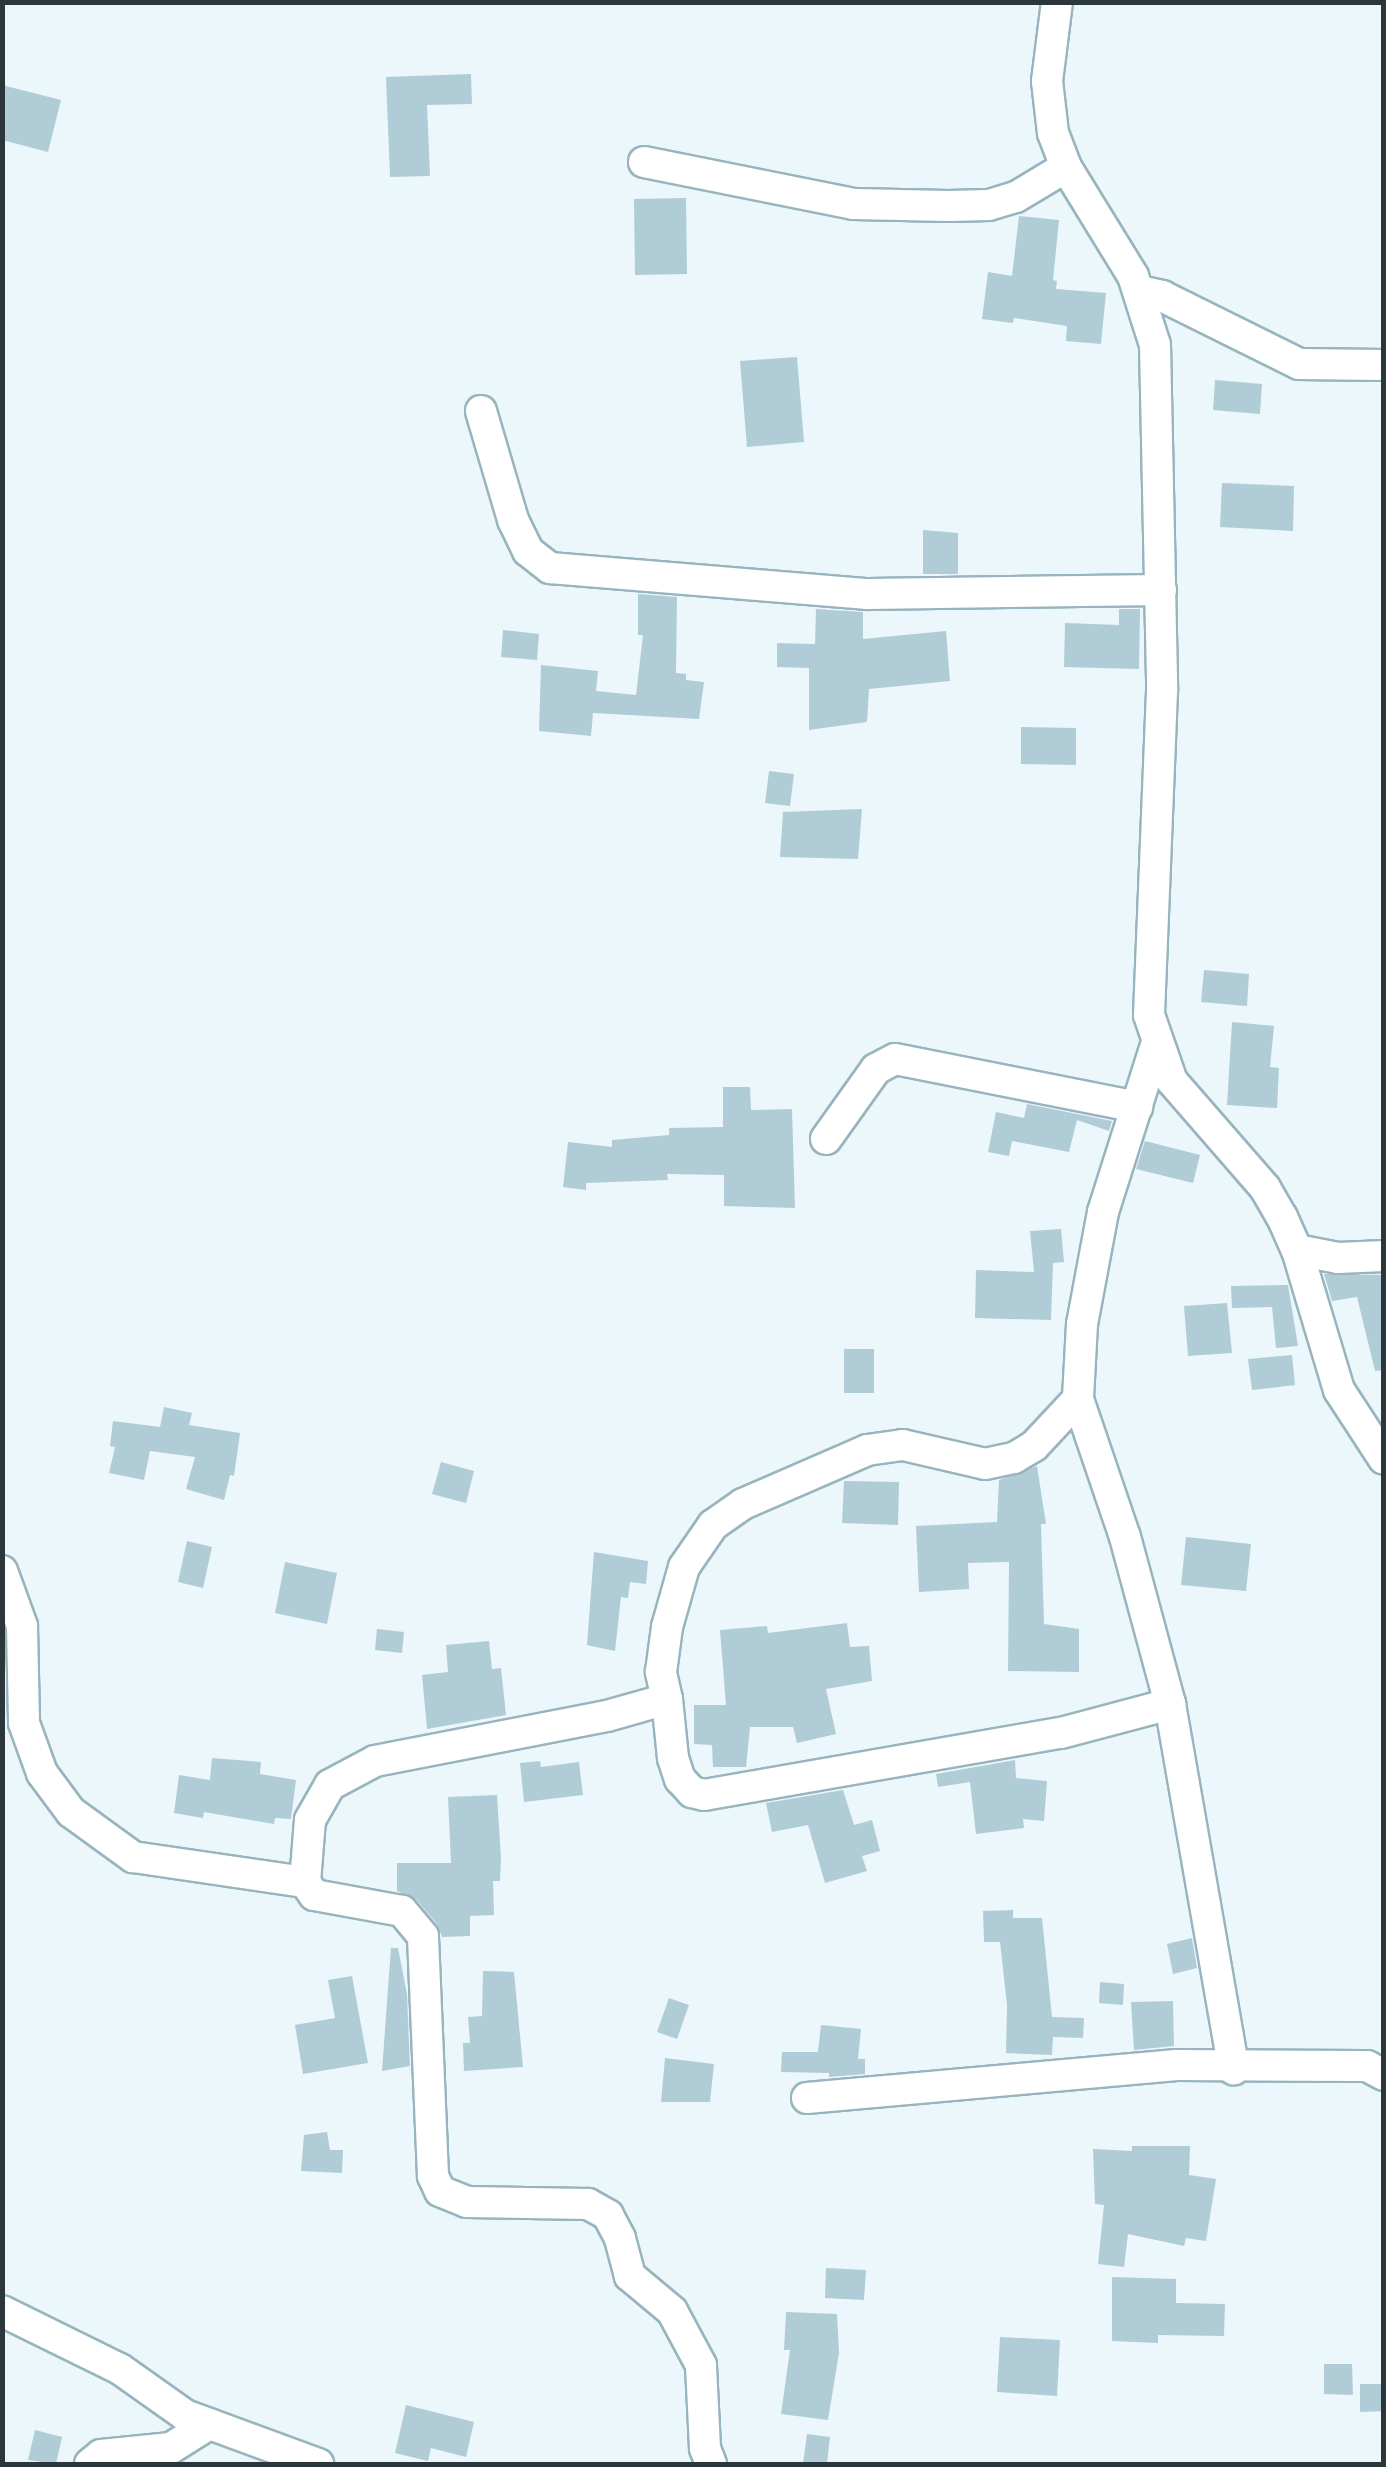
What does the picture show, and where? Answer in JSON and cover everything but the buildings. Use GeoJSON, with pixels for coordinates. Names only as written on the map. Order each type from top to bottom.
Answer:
{"type":"FeatureCollection","features":[{"type":"Feature","properties":{"kind":"street"},"geometry":{"type":"LineString","coordinates":[[1056,2],[1048,81],[1053,133],[1066,167],[1138,290],[1155,345],[1161,590],[1158,828],[1149,1015],[1156,1045],[1172,1081],[1265,1188],[1297,1250],[1338,1390],[1384,1459]]}},
{"type":"Feature","properties":{"kind":"street"},"geometry":{"type":"LineString","coordinates":[[644,162],[854,204],[948,206],[989,205],[1016,198],[1066,167]]}},
{"type":"Feature","properties":{"kind":"street"},"geometry":{"type":"LineString","coordinates":[[1138,290],[1162,296],[1300,364],[1384,366]]}},
{"type":"Feature","properties":{"kind":"street"},"geometry":{"type":"LineString","coordinates":[[481,411],[513,520],[528,551],[550,568],[868,594],[1161,590]]}},
{"type":"Feature","properties":{"kind":"street"},"geometry":{"type":"LineString","coordinates":[[1156,1045],[1103,1212],[1082,1324],[1078,1399],[1125,1537],[1170,1704],[1234,2068]]}},
{"type":"Feature","properties":{"kind":"street"},"geometry":{"type":"LineString","coordinates":[[826,1140],[876,1069],[896,1059],[1137,1107]]}},
{"type":"Feature","properties":{"kind":"street"},"geometry":{"type":"LineString","coordinates":[[1297,1250],[1338,1258],[1384,1256]]}},
{"type":"Feature","properties":{"kind":"street"},"geometry":{"type":"LineString","coordinates":[[1078,1399],[1034,1446],[1014,1458],[984,1464],[904,1444],[867,1450],[742,1504],[713,1525],[684,1567],[667,1626],[661,1672],[673,1758],[680,1779],[692,1792],[704,1795],[1061,1733],[1170,1704]]}},
{"type":"Feature","properties":{"kind":"street"},"geometry":{"type":"LineString","coordinates":[[2,1571],[22,1626],[24,1723],[42,1773],[71,1812],[134,1856],[304,1882]]}},
{"type":"Feature","properties":{"kind":"street"},"geometry":{"type":"LineString","coordinates":[[667,1698],[608,1716],[374,1761],[340,1777],[310,1820],[304,1882],[314,1895],[402,1910],[414,1920],[427,1951],[433,2176],[440,2191],[467,2202],[588,2204],[608,2215],[620,2238],[630,2276],[672,2310],[701,2364],[705,2448],[711,2464]]}},
{"type":"Feature","properties":{"kind":"street"},"geometry":{"type":"LineString","coordinates":[[808,2098],[1177,2065],[1367,2066],[1384,2075]]}},
{"type":"Feature","properties":{"kind":"street"},"geometry":{"type":"LineString","coordinates":[[2,2311],[120,2369],[185,2414],[318,2464]]}},
{"type":"Feature","properties":{"kind":"street"},"geometry":{"type":"LineString","coordinates":[[90,2464],[101,2455],[171,2448],[209,2424]]}}]}
